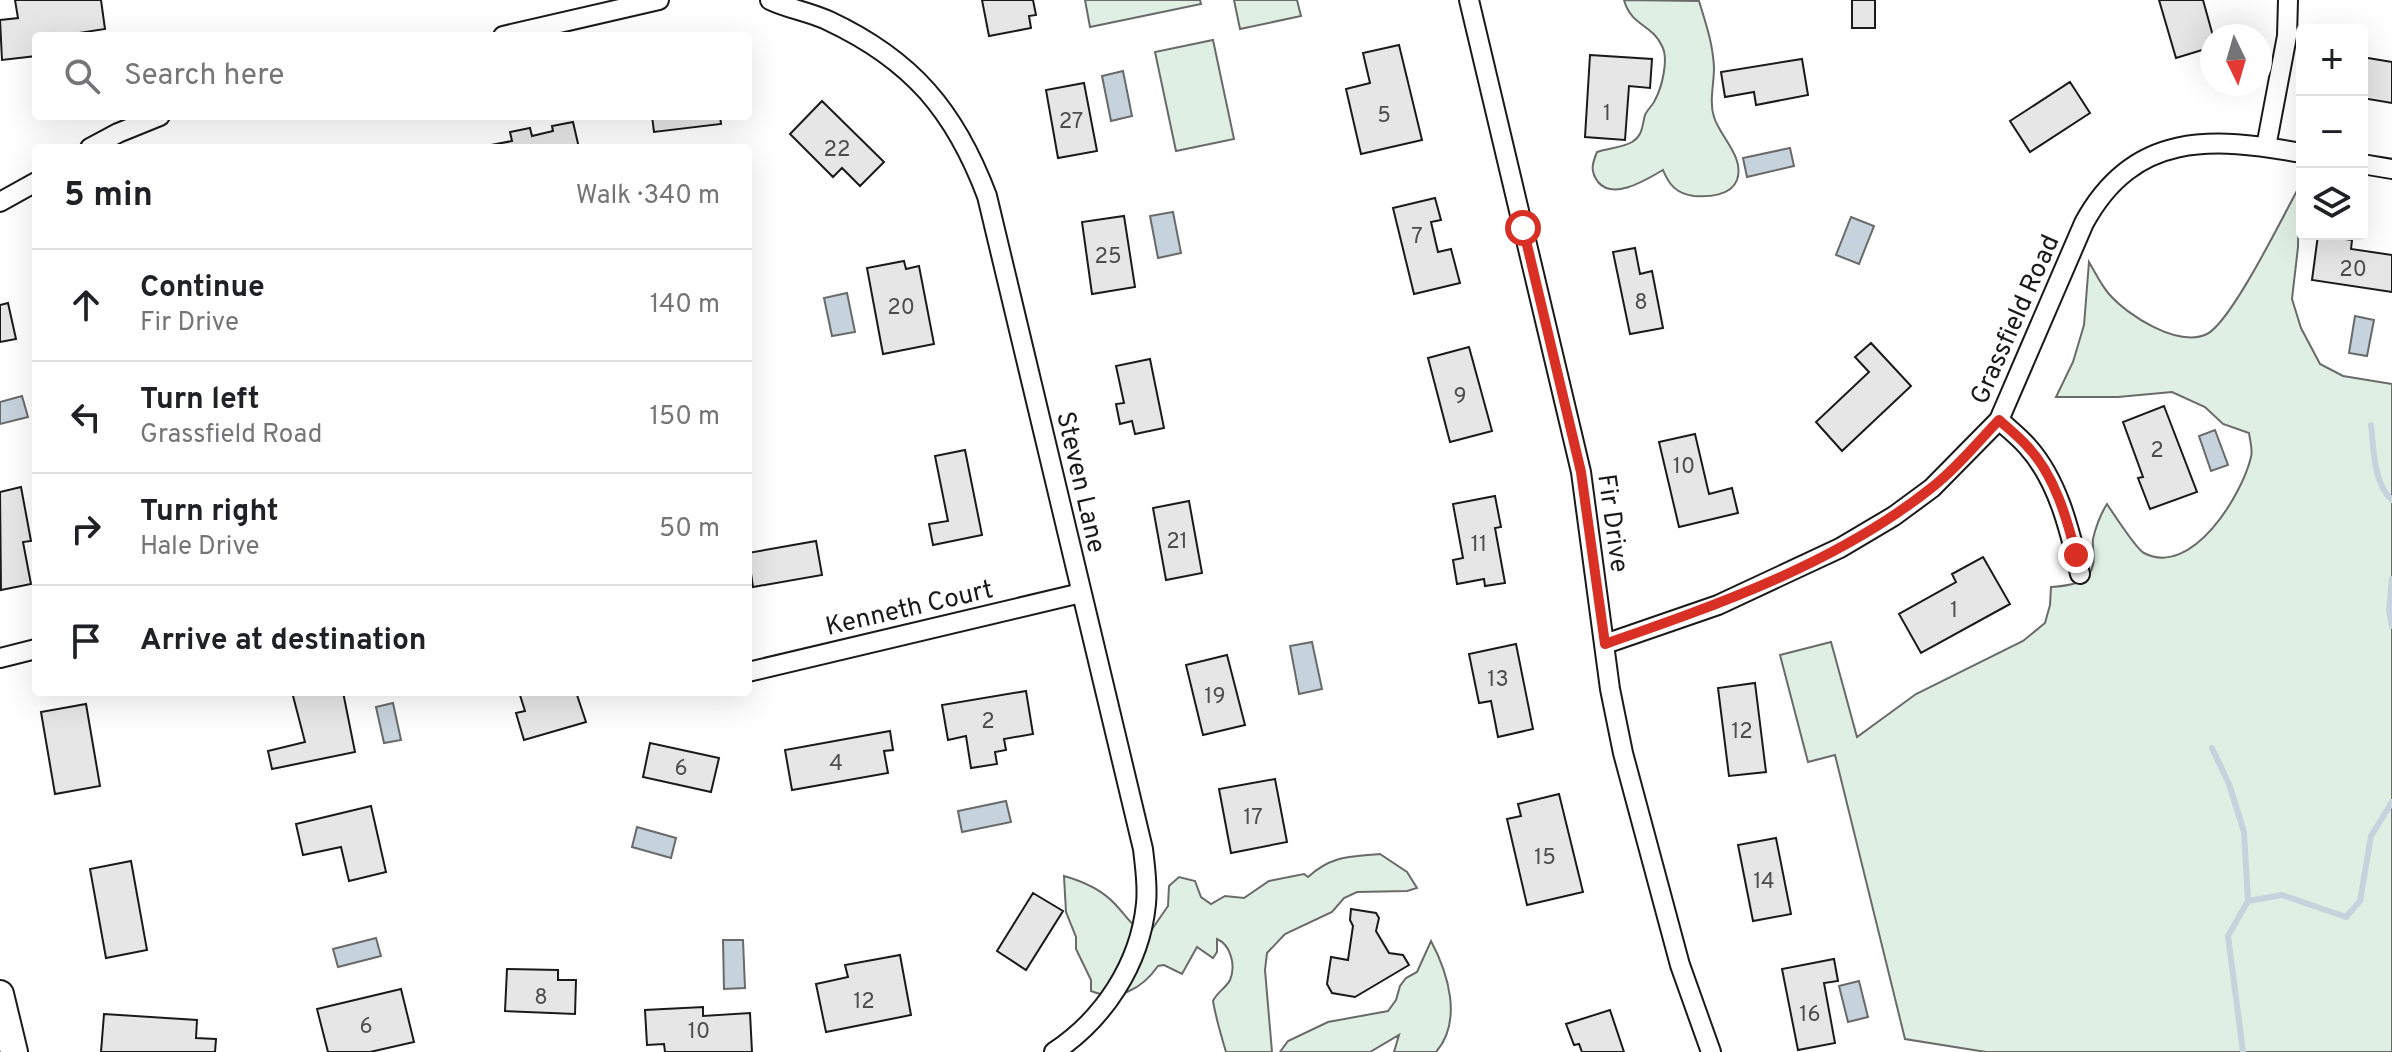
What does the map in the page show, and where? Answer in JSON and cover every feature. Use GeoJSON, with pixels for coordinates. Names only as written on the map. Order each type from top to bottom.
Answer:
{"type":"FeatureCollection","features":[{"type":"Feature","properties":{"kind":"main road"},"geometry":{"type":"LineString","coordinates":[[0,994],[14,1052]]}},
{"type":"Feature","properties":{"kind":"street"},"geometry":{"type":"LineString","coordinates":[[520,32],[659,0]]}},
{"type":"Feature","properties":{"kind":"street","name":"Steven Lane"},"geometry":{"type":"LineString","coordinates":[[770,0],[827,20],[874,45],[929,90],[975,163],[987,196],[1143,849],[1146,907],[1137,945],[1110,1000],[1077,1037],[1054,1052]]}},
{"type":"Feature","properties":{"kind":"street","name":"Fir Drive"},"geometry":{"type":"LineString","coordinates":[[1469,0],[1581,472],[1610,689],[1623,753],[1680,965],[1711,1052]]}},
{"type":"Feature","properties":{"kind":"street"},"geometry":{"type":"LineString","coordinates":[[2266,147],[2287,36],[2288,0]]}},
{"type":"Feature","properties":{"kind":"street"},"geometry":{"type":"LineString","coordinates":[[97,144],[150,120]]}},
{"type":"Feature","properties":{"kind":"street","name":"Grassfield Road"},"geometry":{"type":"LineString","coordinates":[[1605,644],[1718,605],[1840,548],[1894,516],[1932,488],[1999,420],[2084,223],[2099,198],[2114,182],[2143,162],[2175,147],[2215,142],[2296,152]]}},
{"type":"Feature","properties":{"kind":"street"},"geometry":{"type":"LineString","coordinates":[[2368,165],[2392,169]]}},
{"type":"Feature","properties":{"kind":"street"},"geometry":{"type":"LineString","coordinates":[[0,202],[32,184]]}},
{"type":"Feature","properties":{"kind":"street"},"geometry":{"type":"LineString","coordinates":[[1999,420],[2029,447],[2048,476],[2072,538],[2080,574]]}},
{"type":"Feature","properties":{"kind":"street","name":"Kenneth Court"},"geometry":{"type":"LineString","coordinates":[[752,671],[1081,593]]}},
{"type":"Feature","properties":{"kind":"street"},"geometry":{"type":"LineString","coordinates":[[0,658],[32,650]]}},
{"type":"Feature","properties":{"kind":"green space"},"geometry":{"type":"Polygon","coordinates":[[[1085,0],[1200,0],[1201,4],[1090,27],[1085,0]]]}},
{"type":"Feature","properties":{"kind":"green space"},"geometry":{"type":"Polygon","coordinates":[[[1234,0],[1297,0],[1301,16],[1240,29],[1234,0]]]}},
{"type":"Feature","properties":{"kind":"green space"},"geometry":{"type":"Polygon","coordinates":[[[1624,0],[1699,1],[1713,59],[1713,111],[1717,125],[1738,163],[1737,180],[1730,189],[1706,196],[1683,193],[1671,184],[1663,170],[1621,189],[1605,187],[1595,178],[1593,167],[1597,152],[1628,144],[1642,130],[1645,115],[1658,94],[1664,73],[1662,46],[1653,33],[1631,15],[1624,0]]]}},
{"type":"Feature","properties":{"kind":"green space"},"geometry":{"type":"Polygon","coordinates":[[[1213,40],[1234,139],[1176,151],[1155,52],[1213,40]]]}},
{"type":"Feature","properties":{"kind":"green space"},"geometry":{"type":"Polygon","coordinates":[[[2296,193],[2298,247],[2292,299],[2301,328],[2320,364],[2343,376],[2392,384],[2392,1052],[1986,1052],[1905,1039],[1835,755],[1808,762],[1780,655],[1831,642],[1857,737],[1916,694],[2023,641],[2045,623],[2051,587],[2076,583],[2091,571],[2094,562],[2093,539],[2107,504],[2144,553],[2162,558],[2180,554],[2197,544],[2226,511],[2246,473],[2252,448],[2249,433],[2223,424],[2205,407],[2172,392],[2118,397],[2056,397],[2073,362],[2084,325],[2089,262],[2109,294],[2140,320],[2168,333],[2195,337],[2207,334],[2230,310],[2296,193]]]}},
{"type":"Feature","properties":{"kind":"green space"},"geometry":{"type":"Polygon","coordinates":[[[1380,854],[1407,872],[1417,888],[1357,892],[1344,898],[1332,912],[1285,934],[1267,953],[1265,970],[1272,1052],[1226,1052],[1213,1001],[1230,980],[1232,962],[1226,946],[1217,939],[1217,952],[1213,958],[1197,947],[1182,974],[1164,965],[1158,966],[1145,981],[1129,991],[1111,995],[1091,991],[1091,980],[1076,949],[1076,937],[1066,912],[1064,876],[1104,894],[1148,935],[1168,906],[1169,886],[1179,877],[1195,881],[1201,897],[1211,904],[1225,896],[1244,898],[1269,881],[1304,874],[1308,877],[1342,858],[1380,854]]]}},
{"type":"Feature","properties":{"kind":"green space"},"geometry":{"type":"Polygon","coordinates":[[[1431,941],[1443,967],[1451,1012],[1444,1040],[1436,1052],[1394,1052],[1399,1035],[1370,1052],[1280,1052],[1288,1041],[1328,1022],[1388,1011],[1396,1000],[1400,986],[1417,972],[1431,941]]]}},
{"type":"Feature","properties":{"kind":"shaded area"},"geometry":{"type":"Polygon","coordinates":[[[1123,71],[1132,116],[1111,121],[1102,76],[1123,71]]]}},
{"type":"Feature","properties":{"kind":"shaded area"},"geometry":{"type":"Polygon","coordinates":[[[1790,148],[1794,166],[1747,177],[1743,158],[1790,148]]]}},
{"type":"Feature","properties":{"kind":"shaded area"},"geometry":{"type":"Polygon","coordinates":[[[1173,212],[1181,253],[1158,258],[1150,216],[1173,212]]]}},
{"type":"Feature","properties":{"kind":"shaded area"},"geometry":{"type":"Polygon","coordinates":[[[1851,217],[1874,226],[1859,264],[1836,255],[1851,217]]]}},
{"type":"Feature","properties":{"kind":"shaded area"},"geometry":{"type":"Polygon","coordinates":[[[847,293],[855,332],[832,336],[824,298],[847,293]]]}},
{"type":"Feature","properties":{"kind":"shaded area"},"geometry":{"type":"Polygon","coordinates":[[[2355,316],[2374,320],[2367,356],[2349,353],[2355,316]]]}},
{"type":"Feature","properties":{"kind":"shaded area"},"geometry":{"type":"Polygon","coordinates":[[[22,396],[28,417],[0,424],[0,402],[22,396]]]}},
{"type":"Feature","properties":{"kind":"shaded area"},"geometry":{"type":"Polygon","coordinates":[[[2215,430],[2228,465],[2211,471],[2199,436],[2215,430]]]}},
{"type":"Feature","properties":{"kind":"shaded area"},"geometry":{"type":"Polygon","coordinates":[[[1312,642],[1322,689],[1299,694],[1290,646],[1312,642]]]}},
{"type":"Feature","properties":{"kind":"shaded area"},"geometry":{"type":"Polygon","coordinates":[[[393,703],[401,740],[384,743],[376,707],[393,703]]]}},
{"type":"Feature","properties":{"kind":"shaded area"},"geometry":{"type":"Polygon","coordinates":[[[1006,801],[1011,822],[962,832],[958,811],[1006,801]]]}},
{"type":"Feature","properties":{"kind":"shaded area"},"geometry":{"type":"Polygon","coordinates":[[[637,827],[676,838],[671,858],[632,847],[637,827]]]}},
{"type":"Feature","properties":{"kind":"shaded area"},"geometry":{"type":"Polygon","coordinates":[[[376,938],[381,956],[338,967],[333,949],[376,938]]]}},
{"type":"Feature","properties":{"kind":"shaded area"},"geometry":{"type":"Polygon","coordinates":[[[723,940],[743,940],[745,988],[724,989],[723,940]]]}},
{"type":"Feature","properties":{"kind":"shaded area"},"geometry":{"type":"Polygon","coordinates":[[[1859,981],[1868,1017],[1848,1022],[1839,986],[1859,981]]]}},
{"type":"Feature","properties":{"kind":"building"},"geometry":{"type":"Polygon","coordinates":[[[15,0],[101,0],[105,29],[32,32],[32,56],[2,60],[0,20],[18,18],[15,0]]]}},
{"type":"Feature","properties":{"kind":"building"},"geometry":{"type":"Polygon","coordinates":[[[982,0],[1033,0],[1036,15],[1029,16],[1031,28],[989,36],[982,0]]]}},
{"type":"Feature","properties":{"kind":"building"},"geometry":{"type":"Polygon","coordinates":[[[1852,0],[1875,0],[1875,28],[1852,28],[1852,0]]]}},
{"type":"Feature","properties":{"kind":"building"},"geometry":{"type":"Polygon","coordinates":[[[2159,0],[2203,0],[2210,24],[2200,24],[2200,51],[2176,58],[2159,0]]]}},
{"type":"Feature","properties":{"kind":"building"},"geometry":{"type":"Polygon","coordinates":[[[1399,45],[1422,140],[1361,154],[1346,89],[1370,83],[1363,53],[1399,45]]]}},
{"type":"Feature","properties":{"kind":"building"},"geometry":{"type":"Polygon","coordinates":[[[1590,55],[1652,59],[1650,88],[1629,86],[1625,140],[1585,137],[1590,55]]]}},
{"type":"Feature","properties":{"kind":"building"},"geometry":{"type":"Polygon","coordinates":[[[2368,58],[2392,62],[2392,103],[2368,99],[2368,58]]]}},
{"type":"Feature","properties":{"kind":"building"},"geometry":{"type":"Polygon","coordinates":[[[1802,59],[1808,95],[1756,105],[1754,92],[1725,97],[1721,72],[1802,59]]]}},
{"type":"Feature","properties":{"kind":"building"},"geometry":{"type":"Polygon","coordinates":[[[2070,82],[2090,113],[2030,152],[2010,121],[2070,82]]]}},
{"type":"Feature","properties":{"kind":"building"},"geometry":{"type":"Polygon","coordinates":[[[1084,83],[1097,151],[1058,158],[1046,90],[1084,83]]]}},
{"type":"Feature","properties":{"kind":"building"},"geometry":{"type":"Polygon","coordinates":[[[822,101],[884,162],[860,186],[842,168],[833,177],[790,134],[822,101]]]}},
{"type":"Feature","properties":{"kind":"building"},"geometry":{"type":"Polygon","coordinates":[[[652,120],[720,120],[721,124],[654,132],[652,120]]]}},
{"type":"Feature","properties":{"kind":"building"},"geometry":{"type":"Polygon","coordinates":[[[573,122],[578,144],[496,144],[512,141],[510,132],[530,128],[532,136],[553,131],[552,126],[573,122]]]}},
{"type":"Feature","properties":{"kind":"building"},"geometry":{"type":"Polygon","coordinates":[[[1435,198],[1441,220],[1431,222],[1438,252],[1451,249],[1460,283],[1414,294],[1393,208],[1435,198]]]}},
{"type":"Feature","properties":{"kind":"building"},"geometry":{"type":"Polygon","coordinates":[[[1124,216],[1135,287],[1092,294],[1082,222],[1124,216]]]}},
{"type":"Feature","properties":{"kind":"building"},"geometry":{"type":"Polygon","coordinates":[[[2317,240],[2352,240],[2351,249],[2392,255],[2392,292],[2312,280],[2317,240]]]}},
{"type":"Feature","properties":{"kind":"building"},"geometry":{"type":"Polygon","coordinates":[[[1635,248],[1640,274],[1652,271],[1663,328],[1630,334],[1613,252],[1635,248]]]}},
{"type":"Feature","properties":{"kind":"building"},"geometry":{"type":"Polygon","coordinates":[[[904,261],[906,269],[919,266],[934,344],[883,354],[867,268],[904,261]]]}},
{"type":"Feature","properties":{"kind":"building"},"geometry":{"type":"Polygon","coordinates":[[[8,303],[16,339],[0,342],[0,305],[8,303]]]}},
{"type":"Feature","properties":{"kind":"building"},"geometry":{"type":"Polygon","coordinates":[[[1871,343],[1911,386],[1842,451],[1816,422],[1869,372],[1855,357],[1871,343]]]}},
{"type":"Feature","properties":{"kind":"building"},"geometry":{"type":"Polygon","coordinates":[[[1469,347],[1492,431],[1450,442],[1428,358],[1469,347]]]}},
{"type":"Feature","properties":{"kind":"building"},"geometry":{"type":"Polygon","coordinates":[[[1150,359],[1164,428],[1135,434],[1132,421],[1120,424],[1116,404],[1124,403],[1116,366],[1150,359]]]}},
{"type":"Feature","properties":{"kind":"building"},"geometry":{"type":"Polygon","coordinates":[[[2164,406],[2197,492],[2150,509],[2138,478],[2143,477],[2123,422],[2164,406]]]}},
{"type":"Feature","properties":{"kind":"building"},"geometry":{"type":"Polygon","coordinates":[[[1695,434],[1709,494],[1732,488],[1738,513],[1679,527],[1659,442],[1695,434]]]}},
{"type":"Feature","properties":{"kind":"building"},"geometry":{"type":"Polygon","coordinates":[[[965,450],[982,535],[933,545],[929,524],[948,521],[935,456],[965,450]]]}},
{"type":"Feature","properties":{"kind":"building"},"geometry":{"type":"Polygon","coordinates":[[[21,487],[31,541],[23,542],[31,584],[1,590],[0,492],[21,487]]]}},
{"type":"Feature","properties":{"kind":"building"},"geometry":{"type":"Polygon","coordinates":[[[1495,496],[1501,527],[1495,528],[1505,583],[1485,586],[1484,579],[1457,584],[1453,560],[1463,558],[1453,504],[1495,496]]]}},
{"type":"Feature","properties":{"kind":"building"},"geometry":{"type":"Polygon","coordinates":[[[1189,501],[1202,573],[1166,580],[1153,508],[1189,501]]]}},
{"type":"Feature","properties":{"kind":"building"},"geometry":{"type":"Polygon","coordinates":[[[816,541],[822,575],[753,587],[752,552],[816,541]]]}},
{"type":"Feature","properties":{"kind":"building"},"geometry":{"type":"Polygon","coordinates":[[[1983,557],[2010,604],[1921,653],[1899,614],[1956,582],[1952,574],[1983,557]]]}},
{"type":"Feature","properties":{"kind":"building"},"geometry":{"type":"Polygon","coordinates":[[[1516,644],[1533,729],[1498,737],[1491,701],[1479,703],[1469,654],[1516,644]]]}},
{"type":"Feature","properties":{"kind":"building"},"geometry":{"type":"Polygon","coordinates":[[[1227,655],[1245,725],[1203,735],[1186,665],[1227,655]]]}},
{"type":"Feature","properties":{"kind":"building"},"geometry":{"type":"Polygon","coordinates":[[[1755,683],[1766,772],[1729,776],[1718,688],[1755,683]]]}},
{"type":"Feature","properties":{"kind":"building"},"geometry":{"type":"Polygon","coordinates":[[[1026,691],[1033,734],[1004,739],[1006,750],[995,752],[997,764],[971,768],[966,736],[948,740],[942,705],[1026,691]]]}},
{"type":"Feature","properties":{"kind":"building"},"geometry":{"type":"Polygon","coordinates":[[[293,696],[344,696],[355,752],[272,769],[268,751],[305,742],[293,696]]]}},
{"type":"Feature","properties":{"kind":"building"},"geometry":{"type":"Polygon","coordinates":[[[520,696],[577,696],[586,722],[524,740],[516,713],[525,711],[520,696]]]}},
{"type":"Feature","properties":{"kind":"building"},"geometry":{"type":"Polygon","coordinates":[[[86,704],[100,786],[55,794],[41,712],[86,704]]]}},
{"type":"Feature","properties":{"kind":"building"},"geometry":{"type":"Polygon","coordinates":[[[890,731],[893,750],[884,751],[888,773],[792,790],[785,750],[890,731]]]}},
{"type":"Feature","properties":{"kind":"building"},"geometry":{"type":"Polygon","coordinates":[[[650,743],[719,758],[711,792],[643,777],[650,743]]]}},
{"type":"Feature","properties":{"kind":"building"},"geometry":{"type":"Polygon","coordinates":[[[1275,779],[1287,842],[1231,853],[1219,789],[1275,779]]]}},
{"type":"Feature","properties":{"kind":"building"},"geometry":{"type":"Polygon","coordinates":[[[1559,794],[1583,892],[1527,905],[1507,819],[1521,816],[1518,804],[1559,794]]]}},
{"type":"Feature","properties":{"kind":"building"},"geometry":{"type":"Polygon","coordinates":[[[371,806],[386,872],[349,881],[341,847],[303,855],[296,824],[371,806]]]}},
{"type":"Feature","properties":{"kind":"building"},"geometry":{"type":"Polygon","coordinates":[[[1776,838],[1791,914],[1753,921],[1738,845],[1776,838]]]}},
{"type":"Feature","properties":{"kind":"building"},"geometry":{"type":"Polygon","coordinates":[[[131,861],[147,950],[106,958],[90,869],[131,861]]]}},
{"type":"Feature","properties":{"kind":"building"},"geometry":{"type":"Polygon","coordinates":[[[1033,893],[1063,911],[1026,970],[997,951],[1033,893]]]}},
{"type":"Feature","properties":{"kind":"building"},"geometry":{"type":"Polygon","coordinates":[[[1351,909],[1376,913],[1379,918],[1376,931],[1389,953],[1403,955],[1409,965],[1355,997],[1332,993],[1327,984],[1331,957],[1348,960],[1353,926],[1351,909]]]}},
{"type":"Feature","properties":{"kind":"building"},"geometry":{"type":"Polygon","coordinates":[[[900,955],[911,1015],[826,1032],[816,984],[848,977],[845,965],[900,955]]]}},
{"type":"Feature","properties":{"kind":"building"},"geometry":{"type":"Polygon","coordinates":[[[1834,959],[1838,981],[1824,983],[1835,1043],[1798,1050],[1782,969],[1834,959]]]}},
{"type":"Feature","properties":{"kind":"building"},"geometry":{"type":"Polygon","coordinates":[[[507,969],[558,970],[558,980],[576,980],[575,1014],[505,1011],[507,969]]]}},
{"type":"Feature","properties":{"kind":"building"},"geometry":{"type":"Polygon","coordinates":[[[401,989],[414,1042],[370,1052],[328,1052],[317,1009],[401,989]]]}},
{"type":"Feature","properties":{"kind":"building"},"geometry":{"type":"Polygon","coordinates":[[[703,1007],[703,1016],[750,1013],[752,1052],[665,1052],[664,1044],[647,1045],[645,1010],[703,1007]]]}},
{"type":"Feature","properties":{"kind":"building"},"geometry":{"type":"Polygon","coordinates":[[[1610,1010],[1624,1052],[1582,1052],[1579,1044],[1574,1045],[1566,1024],[1610,1010]]]}},
{"type":"Feature","properties":{"kind":"building"},"geometry":{"type":"Polygon","coordinates":[[[104,1014],[197,1020],[196,1038],[216,1039],[215,1052],[101,1052],[104,1014]]]}},
{"type":"Feature","properties":{"kind":"waterway"},"geometry":{"type":"LineString","coordinates":[[2371,425],[2378,475],[2392,500]]}},
{"type":"Feature","properties":{"kind":"waterway"},"geometry":{"type":"LineString","coordinates":[[2392,579],[2389,610],[2392,626]]}},
{"type":"Feature","properties":{"kind":"waterway"},"geometry":{"type":"LineString","coordinates":[[2212,748],[2229,784],[2244,832],[2248,901]]}},
{"type":"Feature","properties":{"kind":"waterway"},"geometry":{"type":"LineString","coordinates":[[2243,1052],[2228,936],[2248,901],[2282,895],[2346,917],[2360,901],[2371,836],[2392,802]]}},
{"type":"Feature","properties":{"kind":"route"},"geometry":{"type":"LineString","coordinates":[[1523,228],[1581,472],[1605,644],[1718,605],[1840,548],[1894,516],[1932,488],[1999,420],[2029,447],[2048,476],[2076,555]]}}]}
